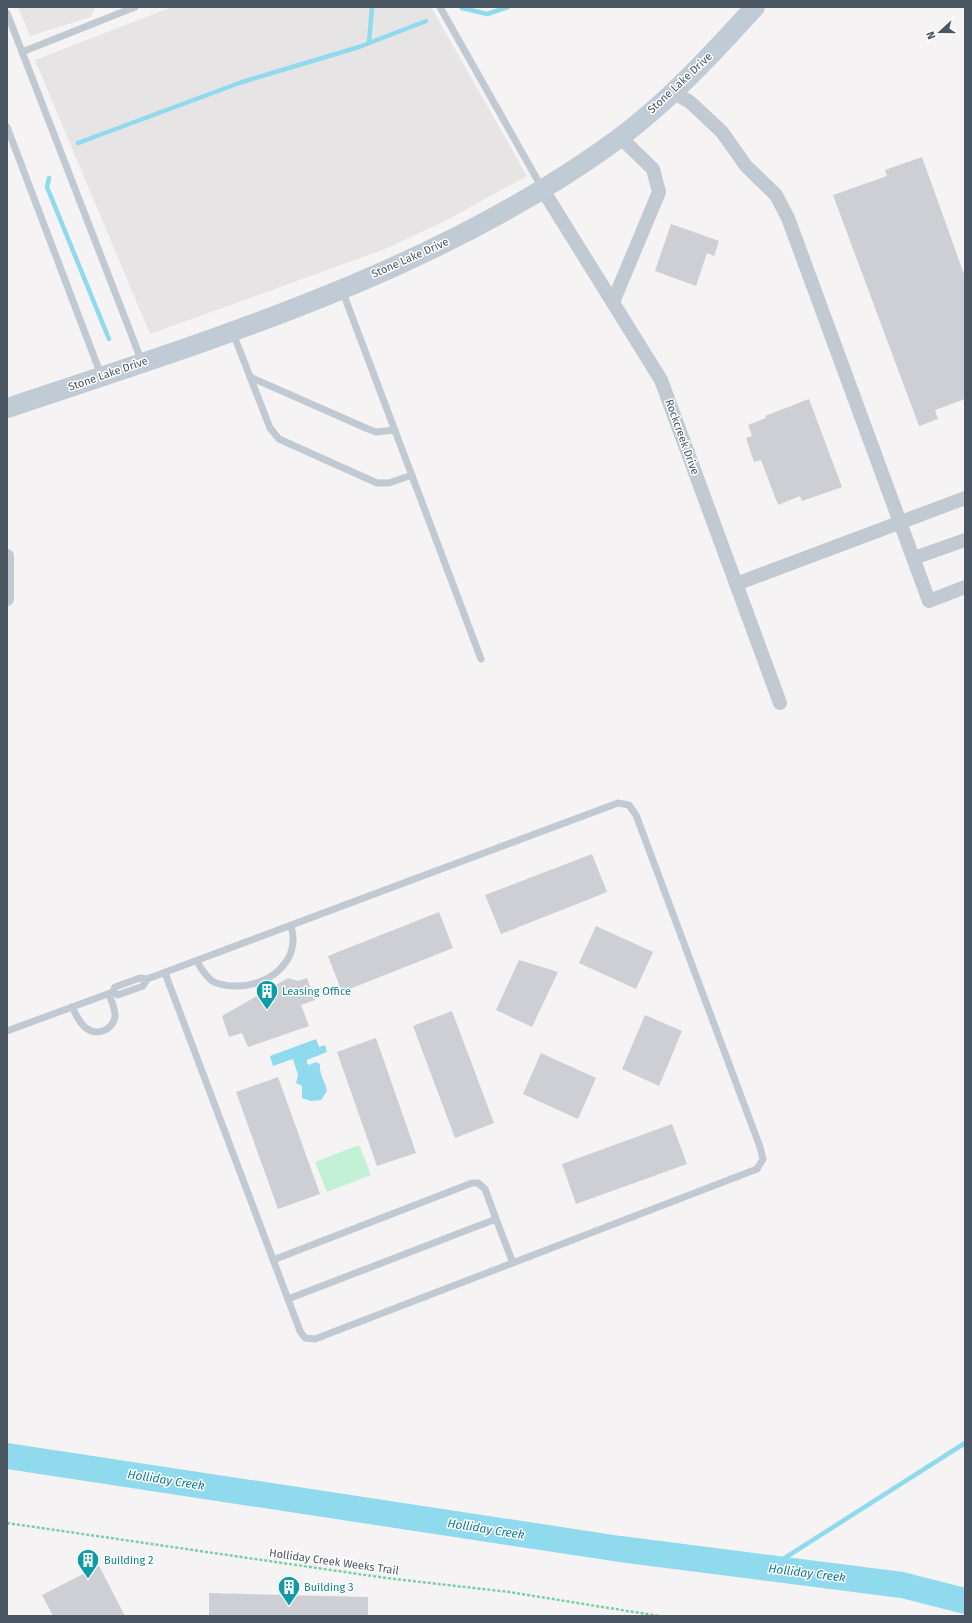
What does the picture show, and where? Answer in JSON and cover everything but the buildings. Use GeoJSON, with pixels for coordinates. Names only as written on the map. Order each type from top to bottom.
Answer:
{"type":"FeatureCollection","features":[{"type":"Feature","properties":{"kind":"street","name":"Stone Lake Drive"},"geometry":{"type":"LineString","coordinates":[[7,408],[142,363],[342,288],[433,249],[502,214],[543,190],[620,137],[673,92],[755,7]]}},
{"type":"Feature","properties":{"kind":"street"},"geometry":{"type":"LineString","coordinates":[[673,92],[690,102],[722,132],[746,166],[776,195],[788,218],[929,601],[965,587]]}},
{"type":"Feature","properties":{"kind":"street"},"geometry":{"type":"LineString","coordinates":[[613,302],[659,192],[653,169],[620,137]]}},
{"type":"Feature","properties":{"kind":"street","name":"Rockcreek Drive"},"geometry":{"type":"LineString","coordinates":[[543,190],[661,380],[780,703]]}},
{"type":"Feature","properties":{"kind":"street"},"geometry":{"type":"LineString","coordinates":[[736,584],[965,498]]}},
{"type":"Feature","properties":{"kind":"street"},"geometry":{"type":"LineString","coordinates":[[914,558],[965,540]]}},
{"type":"Feature","properties":{"kind":"street"},"geometry":{"type":"LineString","coordinates":[[7,556],[7,599]]}},
{"type":"Feature","properties":{"kind":"lane"},"geometry":{"type":"LineString","coordinates":[[22,52],[134,7]]}},
{"type":"Feature","properties":{"kind":"lane"},"geometry":{"type":"LineString","coordinates":[[440,7],[543,190]]}},
{"type":"Feature","properties":{"kind":"lane"},"geometry":{"type":"LineString","coordinates":[[7,13],[142,363]]}},
{"type":"Feature","properties":{"kind":"lane"},"geometry":{"type":"LineString","coordinates":[[7,127],[102,376]]}},
{"type":"Feature","properties":{"kind":"lane"},"geometry":{"type":"LineString","coordinates":[[342,288],[481,659]]}},
{"type":"Feature","properties":{"kind":"lane"},"geometry":{"type":"LineString","coordinates":[[232,330],[270,428],[279,439],[377,483],[389,483],[412,475]]}},
{"type":"Feature","properties":{"kind":"lane"},"geometry":{"type":"LineString","coordinates":[[250,377],[368,430],[376,432],[395,430]]}},
{"type":"Feature","properties":{"kind":"lane"},"geometry":{"type":"LineString","coordinates":[[7,1031],[111,993],[115,987],[140,978],[147,980],[165,973],[618,803],[629,806],[636,815],[760,1147],[762,1159],[756,1169],[315,1339],[305,1338],[300,1331],[165,973]]}},
{"type":"Feature","properties":{"kind":"lane"},"geometry":{"type":"LineString","coordinates":[[197,961],[203,972],[214,982],[227,986],[257,984],[279,971],[293,949],[294,936],[291,926]]}},
{"type":"Feature","properties":{"kind":"lane"},"geometry":{"type":"LineString","coordinates":[[72,1007],[79,1020],[86,1028],[96,1032],[104,1031],[112,1026],[115,1016],[111,993]]}},
{"type":"Feature","properties":{"kind":"lane"},"geometry":{"type":"LineString","coordinates":[[273,1260],[472,1183],[478,1183],[485,1189],[513,1263]]}},
{"type":"Feature","properties":{"kind":"lane"},"geometry":{"type":"LineString","coordinates":[[288,1299],[496,1219]]}},
{"type":"Feature","properties":{"kind":"path","name":"Holliday Creek Weeks Trail"},"geometry":{"type":"LineString","coordinates":[[7,1523],[386,1578],[509,1592],[659,1616]]}},
{"type":"Feature","properties":{"kind":"shaded area"},"geometry":{"type":"Polygon","coordinates":[[[18,7],[95,7],[91,17],[30,36],[18,7]]]}},
{"type":"Feature","properties":{"kind":"shaded area"},"geometry":{"type":"Polygon","coordinates":[[[172,7],[431,7],[527,176],[447,220],[385,249],[150,334],[35,60],[172,7]]]}},
{"type":"Feature","properties":{"kind":"green space"},"geometry":{"type":"Polygon","coordinates":[[[359,1145],[371,1175],[327,1192],[315,1162],[359,1145]]]}},
{"type":"Feature","properties":{"kind":"water"},"geometry":{"type":"Polygon","coordinates":[[[316,1039],[319,1047],[325,1045],[327,1052],[307,1060],[307,1063],[309,1065],[316,1062],[320,1064],[320,1071],[327,1091],[321,1100],[311,1101],[302,1098],[302,1086],[296,1083],[298,1075],[293,1059],[273,1066],[270,1056],[316,1039]]]}},
{"type":"Feature","properties":{"kind":"waterway"},"geometry":{"type":"LineString","coordinates":[[369,43],[372,7]]}},
{"type":"Feature","properties":{"kind":"waterway"},"geometry":{"type":"LineString","coordinates":[[462,8],[487,14],[508,7]]}},
{"type":"Feature","properties":{"kind":"waterway"},"geometry":{"type":"LineString","coordinates":[[78,143],[242,82],[359,47],[426,21]]}},
{"type":"Feature","properties":{"kind":"waterway"},"geometry":{"type":"LineString","coordinates":[[49,178],[47,187],[109,339]]}},
{"type":"Feature","properties":{"kind":"waterway"},"geometry":{"type":"LineString","coordinates":[[769,1568],[965,1443]]}},
{"type":"Feature","properties":{"kind":"waterway","name":"Holliday Creek"},"geometry":{"type":"LineString","coordinates":[[7,1456],[620,1549],[902,1585],[965,1601]]}},
{"type":"Feature","properties":{"kind":"place","name":"Leasing Office"},"geometry":{"type":"Point","coordinates":[267,1010]}},
{"type":"Feature","properties":{"kind":"place","name":"Building 2"},"geometry":{"type":"Point","coordinates":[88,1580]}},
{"type":"Feature","properties":{"kind":"place","name":"Building 3"},"geometry":{"type":"Point","coordinates":[289,1606]}}]}
